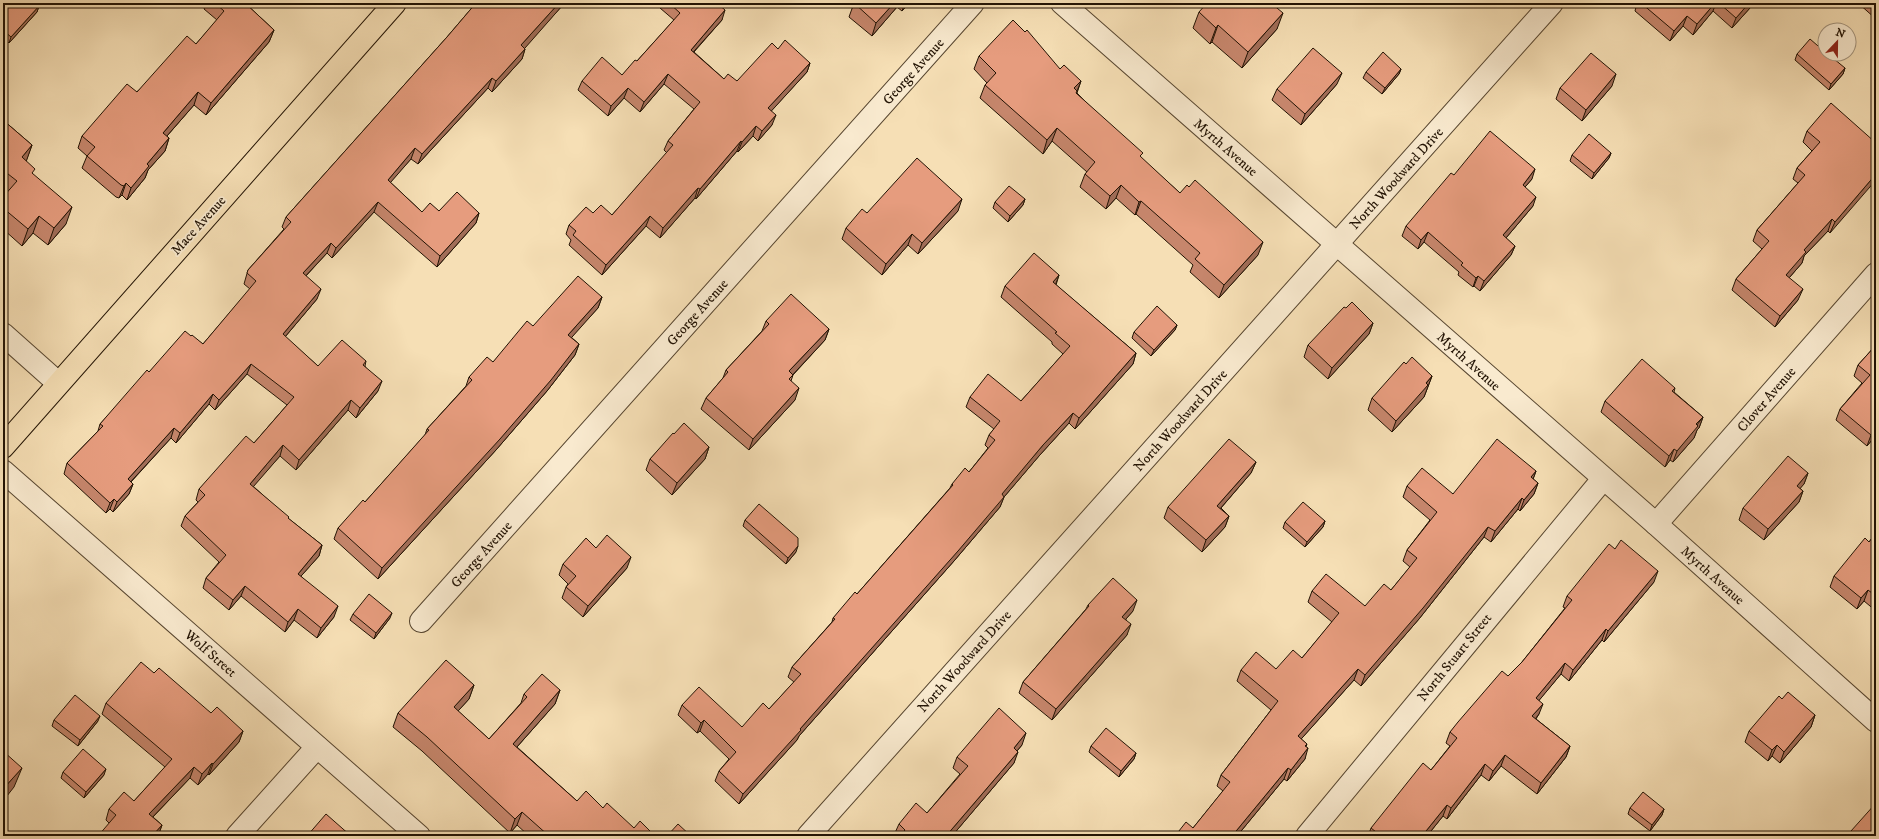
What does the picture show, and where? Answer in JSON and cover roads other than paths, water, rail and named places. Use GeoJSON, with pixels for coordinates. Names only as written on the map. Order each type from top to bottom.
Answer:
{"type":"FeatureCollection","features":[{"type":"Feature","properties":{"kind":"main road","name":"Mace Avenue"},"geometry":{"type":"LineString","coordinates":[[3,447],[395,3]]}},
{"type":"Feature","properties":{"kind":"street","name":"George Avenue"},"geometry":{"type":"LineString","coordinates":[[421,621],[973,3]]}},
{"type":"Feature","properties":{"kind":"street","name":"Myrth Avenue"},"geometry":{"type":"LineString","coordinates":[[1062,3],[1602,479],[1656,524],[1876,721]]}},
{"type":"Feature","properties":{"kind":"street","name":"North Woodward Drive"},"geometry":{"type":"LineString","coordinates":[[808,836],[1552,3]]}},
{"type":"Feature","properties":{"kind":"street","name":"Clover Avenue"},"geometry":{"type":"LineString","coordinates":[[1656,524],[1876,274]]}},
{"type":"Feature","properties":{"kind":"street"},"geometry":{"type":"LineString","coordinates":[[3,334],[58,383]]}},
{"type":"Feature","properties":{"kind":"street","name":"Wolf Street"},"geometry":{"type":"LineString","coordinates":[[3,471],[419,836]]}},
{"type":"Feature","properties":{"kind":"street","name":"North Stuart Street"},"geometry":{"type":"LineString","coordinates":[[1307,836],[1602,479]]}},
{"type":"Feature","properties":{"kind":"street"},"geometry":{"type":"LineString","coordinates":[[237,836],[317,747]]}}]}
